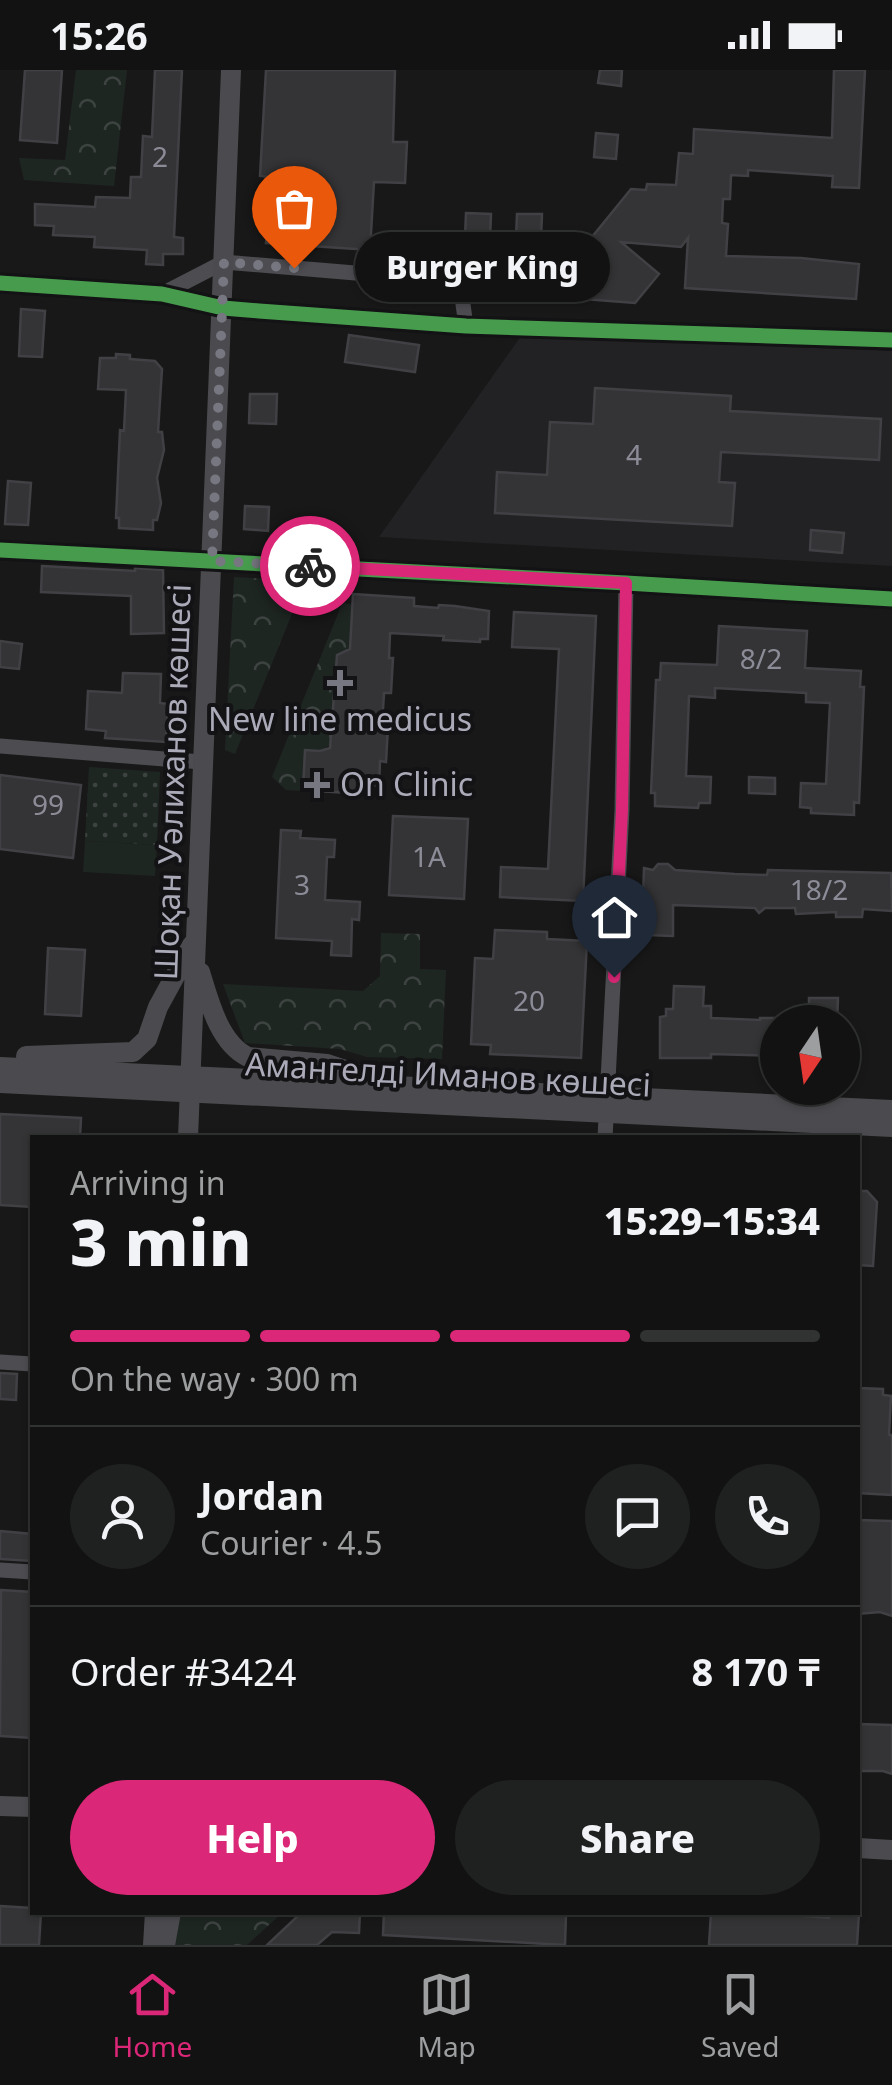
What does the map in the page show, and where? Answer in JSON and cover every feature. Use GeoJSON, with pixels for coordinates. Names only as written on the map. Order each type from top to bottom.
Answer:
{"type":"FeatureCollection","features":[{"type":"Feature","properties":{"kind":"main road","name":"Шоқан Уәлиханов көшесі"},"geometry":{"type":"LineString","coordinates":[[188,1135],[230,70]]}},
{"type":"Feature","properties":{"kind":"main road"},"geometry":{"type":"LineString","coordinates":[[0,1064],[27,1056],[133,1052],[147,1039],[158,1008],[195,947]]}},
{"type":"Feature","properties":{"kind":"main road"},"geometry":{"type":"LineString","coordinates":[[195,947],[226,1039],[237,1052],[248,1057],[327,1064],[396,1086]]}},
{"type":"Feature","properties":{"kind":"main road","name":"Амангелді Иманов көшесі"},"geometry":{"type":"LineString","coordinates":[[0,1064],[191,1083],[892,1126]]}},
{"type":"Feature","properties":{"kind":"main road","name":"Амангелді Иманов көшесі"},"geometry":{"type":"LineString","coordinates":[[0,1082],[396,1086],[607,1106],[892,1110]]}},
{"type":"Feature","properties":{"kind":"main road"},"geometry":{"type":"LineString","coordinates":[[0,1806],[30,1807]]}},
{"type":"Feature","properties":{"kind":"main road"},"geometry":{"type":"LineString","coordinates":[[860,1848],[892,1850]]}},
{"type":"Feature","properties":{"kind":"main road"},"geometry":{"type":"LineString","coordinates":[[154,1945],[155,1915]]}},
{"type":"Feature","properties":{"kind":"main road"},"geometry":{"type":"LineString","coordinates":[[165,1945],[170,1915]]}},
{"type":"Feature","properties":{"kind":"street"},"geometry":{"type":"LineString","coordinates":[[162,294],[224,262],[379,275],[416,282],[443,281],[462,297],[466,326]]}},
{"type":"Feature","properties":{"kind":"street"},"geometry":{"type":"LineString","coordinates":[[0,283],[162,294],[222,308],[466,326],[892,340]]}},
{"type":"Feature","properties":{"kind":"street"},"geometry":{"type":"LineString","coordinates":[[0,550],[892,600]]}},
{"type":"Feature","properties":{"kind":"street"},"geometry":{"type":"LineString","coordinates":[[605,1135],[622,810],[626,583]]}},
{"type":"Feature","properties":{"kind":"street"},"geometry":{"type":"LineString","coordinates":[[0,746],[202,762]]}},
{"type":"Feature","properties":{"kind":"street"},"geometry":{"type":"LineString","coordinates":[[0,1362],[30,1364]]}},
{"type":"Feature","properties":{"kind":"street"},"geometry":{"type":"LineString","coordinates":[[0,1570],[30,1572]]}},
{"type":"Feature","properties":{"kind":"shaded area"},"geometry":{"type":"Polygon","coordinates":[[[521,336],[892,351],[892,566],[379,537],[521,336]]]}},
{"type":"Feature","properties":{"kind":"green space"},"geometry":{"type":"Polygon","coordinates":[[[76,70],[127,70],[114,186],[24,180],[19,158],[65,160],[76,70]]]}},
{"type":"Feature","properties":{"kind":"green space"},"geometry":{"type":"Polygon","coordinates":[[[234,577],[343,583],[342,603],[353,604],[351,646],[337,656],[330,745],[320,751],[305,750],[303,791],[286,790],[272,777],[342,604],[300,594],[235,754],[225,750],[234,577]]]}},
{"type":"Feature","properties":{"kind":"green space"},"geometry":{"type":"Polygon","coordinates":[[[89,767],[160,772],[157,845],[85,841],[89,767]]]}},
{"type":"Feature","properties":{"kind":"green space"},"geometry":{"type":"Polygon","coordinates":[[[85,841],[157,845],[155,876],[83,872],[85,841]]]}},
{"type":"Feature","properties":{"kind":"green space"},"geometry":{"type":"Polygon","coordinates":[[[381,933],[420,934],[420,969],[446,970],[442,1059],[367,1057],[340,1049],[245,1043],[223,984],[363,991],[380,976],[381,933]]]}},
{"type":"Feature","properties":{"kind":"green space"},"geometry":{"type":"Polygon","coordinates":[[[178,1915],[280,1915],[247,1945],[173,1945],[178,1915]]]}},
{"type":"Feature","properties":{"kind":"building"},"geometry":{"type":"Polygon","coordinates":[[[25,70],[62,70],[57,143],[20,140],[25,70]]]}},
{"type":"Feature","properties":{"kind":"building"},"geometry":{"type":"Polygon","coordinates":[[[155,70],[182,70],[174,237],[183,238],[183,254],[163,254],[163,265],[146,264],[147,250],[94,247],[95,237],[53,235],[54,226],[35,225],[35,204],[95,207],[96,197],[130,198],[131,177],[141,177],[143,136],[152,137],[155,70]]]}},
{"type":"Feature","properties":{"kind":"building"},"geometry":{"type":"Polygon","coordinates":[[[266,70],[395,70],[393,142],[407,142],[405,183],[374,182],[370,250],[266,243],[270,177],[260,176],[266,70]]]}},
{"type":"Feature","properties":{"kind":"building"},"geometry":{"type":"Polygon","coordinates":[[[600,70],[622,70],[621,86],[598,83],[600,70]]]}},
{"type":"Feature","properties":{"kind":"building"},"geometry":{"type":"Polygon","coordinates":[[[834,70],[865,70],[859,188],[832,187],[833,176],[748,170],[748,176],[731,175],[730,199],[723,199],[722,223],[728,224],[726,256],[859,264],[856,299],[685,288],[688,238],[681,247],[621,242],[659,274],[635,303],[544,296],[631,189],[646,190],[647,184],[676,185],[679,153],[693,154],[694,129],[832,138],[834,70]]]}},
{"type":"Feature","properties":{"kind":"building"},"geometry":{"type":"Polygon","coordinates":[[[596,133],[618,135],[616,159],[594,157],[596,133]]]}},
{"type":"Feature","properties":{"kind":"building"},"geometry":{"type":"Polygon","coordinates":[[[466,213],[491,214],[490,238],[465,237],[466,213]]]}},
{"type":"Feature","properties":{"kind":"building"},"geometry":{"type":"Polygon","coordinates":[[[517,214],[542,214],[541,238],[516,237],[517,214]]]}},
{"type":"Feature","properties":{"kind":"building"},"geometry":{"type":"Polygon","coordinates":[[[21,309],[45,311],[42,357],[19,356],[21,309]]]}},
{"type":"Feature","properties":{"kind":"building"},"geometry":{"type":"Polygon","coordinates":[[[349,335],[419,345],[415,372],[345,362],[349,335]]]}},
{"type":"Feature","properties":{"kind":"building"},"geometry":{"type":"Polygon","coordinates":[[[116,354],[155,361],[162,369],[158,432],[162,432],[164,450],[157,478],[161,503],[153,530],[119,528],[116,518],[126,390],[98,389],[100,358],[116,358],[116,354]]]}},
{"type":"Feature","properties":{"kind":"building"},"geometry":{"type":"Polygon","coordinates":[[[595,388],[731,396],[730,411],[881,419],[879,460],[721,452],[719,482],[735,483],[732,526],[495,513],[497,472],[547,475],[550,422],[593,424],[595,388]]]}},
{"type":"Feature","properties":{"kind":"building"},"geometry":{"type":"Polygon","coordinates":[[[250,394],[277,394],[276,424],[249,423],[250,394]]]}},
{"type":"Feature","properties":{"kind":"building"},"geometry":{"type":"Polygon","coordinates":[[[8,481],[31,483],[28,525],[5,524],[8,481]]]}},
{"type":"Feature","properties":{"kind":"building"},"geometry":{"type":"Polygon","coordinates":[[[245,506],[269,507],[268,531],[244,529],[245,506]]]}},
{"type":"Feature","properties":{"kind":"building"},"geometry":{"type":"Polygon","coordinates":[[[811,530],[844,533],[842,553],[810,550],[811,530]]]}},
{"type":"Feature","properties":{"kind":"building"},"geometry":{"type":"Polygon","coordinates":[[[42,566],[163,570],[164,633],[131,634],[131,596],[41,592],[42,566]]]}},
{"type":"Feature","properties":{"kind":"building"},"geometry":{"type":"Polygon","coordinates":[[[353,594],[414,598],[414,606],[489,611],[488,639],[443,640],[444,636],[390,633],[391,693],[384,693],[382,726],[388,727],[386,762],[380,761],[379,786],[362,785],[362,794],[303,790],[305,750],[330,748],[337,655],[350,649],[353,594]]]}},
{"type":"Feature","properties":{"kind":"building"},"geometry":{"type":"Polygon","coordinates":[[[514,612],[596,616],[583,901],[500,897],[501,867],[548,869],[559,649],[512,647],[514,612]]]}},
{"type":"Feature","properties":{"kind":"building"},"geometry":{"type":"Polygon","coordinates":[[[719,626],[807,631],[805,668],[861,671],[860,687],[864,687],[859,803],[854,802],[854,815],[811,813],[811,808],[800,807],[801,783],[826,784],[830,703],[806,702],[806,693],[715,688],[715,698],[689,696],[686,776],[711,777],[710,803],[699,803],[698,808],[655,806],[655,793],[651,793],[656,680],[660,680],[661,663],[717,665],[719,626]]]}},
{"type":"Feature","properties":{"kind":"building"},"geometry":{"type":"Polygon","coordinates":[[[0,641],[22,644],[19,669],[0,667],[0,641]]]}},
{"type":"Feature","properties":{"kind":"building"},"geometry":{"type":"Polygon","coordinates":[[[123,673],[161,674],[160,703],[168,704],[166,742],[105,738],[106,731],[86,729],[88,691],[122,693],[123,673]]]}},
{"type":"Feature","properties":{"kind":"building"},"geometry":{"type":"Polygon","coordinates":[[[0,775],[81,785],[73,858],[0,849],[0,775]]]}},
{"type":"Feature","properties":{"kind":"building"},"geometry":{"type":"Polygon","coordinates":[[[749,777],[775,778],[775,794],[749,793],[749,777]]]}},
{"type":"Feature","properties":{"kind":"building"},"geometry":{"type":"Polygon","coordinates":[[[393,816],[468,819],[464,899],[389,895],[393,816]]]}},
{"type":"Feature","properties":{"kind":"building"},"geometry":{"type":"Polygon","coordinates":[[[281,830],[301,831],[300,838],[335,840],[334,857],[327,857],[325,900],[360,902],[359,920],[352,919],[351,956],[331,955],[332,941],[276,938],[281,830]]]}},
{"type":"Feature","properties":{"kind":"building"},"geometry":{"type":"Polygon","coordinates":[[[658,864],[668,864],[675,870],[735,874],[767,875],[768,870],[891,873],[892,911],[863,909],[862,917],[836,917],[836,912],[796,914],[795,908],[765,908],[759,913],[755,908],[673,905],[673,936],[647,935],[647,928],[642,927],[644,868],[653,870],[658,864]]]}},
{"type":"Feature","properties":{"kind":"building"},"geometry":{"type":"Polygon","coordinates":[[[495,930],[547,932],[547,939],[587,941],[581,1058],[490,1054],[491,1045],[471,1044],[475,958],[493,959],[495,930]]]}},
{"type":"Feature","properties":{"kind":"building"},"geometry":{"type":"Polygon","coordinates":[[[48,948],[85,950],[81,1016],[45,1014],[48,948]]]}},
{"type":"Feature","properties":{"kind":"building"},"geometry":{"type":"Polygon","coordinates":[[[674,986],[704,987],[703,1006],[711,1006],[711,1018],[760,1020],[760,1055],[660,1058],[660,1017],[666,1016],[666,1009],[673,1009],[674,986]]]}},
{"type":"Feature","properties":{"kind":"building"},"geometry":{"type":"Polygon","coordinates":[[[809,998],[838,998],[838,1005],[809,1005],[809,998]]]}},
{"type":"Feature","properties":{"kind":"building"},"geometry":{"type":"Polygon","coordinates":[[[0,1114],[81,1118],[80,1135],[30,1135],[30,1207],[0,1205],[0,1114]]]}},
{"type":"Feature","properties":{"kind":"building"},"geometry":{"type":"Polygon","coordinates":[[[860,1191],[867,1191],[877,1202],[873,1266],[860,1265],[860,1191]]]}},
{"type":"Feature","properties":{"kind":"building"},"geometry":{"type":"Polygon","coordinates":[[[0,1373],[17,1374],[16,1400],[0,1399],[0,1373]]]}},
{"type":"Feature","properties":{"kind":"building"},"geometry":{"type":"Polygon","coordinates":[[[860,1388],[883,1389],[883,1395],[891,1396],[892,1495],[860,1493],[860,1388]]]}},
{"type":"Feature","properties":{"kind":"building"},"geometry":{"type":"Polygon","coordinates":[[[860,1520],[892,1521],[892,1616],[880,1612],[860,1614],[860,1520]]]}},
{"type":"Feature","properties":{"kind":"building"},"geometry":{"type":"Polygon","coordinates":[[[0,1531],[30,1534],[30,1561],[0,1559],[0,1531]]]}},
{"type":"Feature","properties":{"kind":"building"},"geometry":{"type":"Polygon","coordinates":[[[1,1590],[30,1592],[30,1738],[0,1736],[1,1590]]]}},
{"type":"Feature","properties":{"kind":"building"},"geometry":{"type":"Polygon","coordinates":[[[860,1724],[892,1725],[892,1774],[860,1771],[860,1724]]]}},
{"type":"Feature","properties":{"kind":"building"},"geometry":{"type":"Polygon","coordinates":[[[0,1906],[30,1908],[30,1915],[41,1915],[39,1945],[0,1945],[0,1906]]]}},
{"type":"Feature","properties":{"kind":"building"},"geometry":{"type":"Polygon","coordinates":[[[299,1915],[360,1915],[359,1933],[332,1932],[317,1945],[267,1945],[299,1915]]]}},
{"type":"Feature","properties":{"kind":"building"},"geometry":{"type":"Polygon","coordinates":[[[384,1915],[566,1915],[565,1945],[383,1935],[384,1915]]]}},
{"type":"Feature","properties":{"kind":"building"},"geometry":{"type":"Polygon","coordinates":[[[711,1915],[859,1915],[857,1945],[709,1945],[711,1915]]]}},
{"type":"Feature","properties":{"kind":"cycle path"},"geometry":{"type":"LineString","coordinates":[[0,283],[162,294],[223,308],[466,326],[892,340]]}},
{"type":"Feature","properties":{"kind":"cycle path"},"geometry":{"type":"LineString","coordinates":[[0,550],[892,599]]}},
{"type":"Feature","properties":{"kind":"way so far"},"geometry":{"type":"LineString","coordinates":[[294,268],[224,262],[212,561],[310,566]]}},
{"type":"Feature","properties":{"kind":"place","name":"Burger King"},"geometry":{"type":"Point","coordinates":[294,268]}},
{"type":"Feature","properties":{"kind":"place","name":"New line medicus"},"geometry":{"type":"Point","coordinates":[340,683]}},
{"type":"Feature","properties":{"kind":"place","name":"On Clinic"},"geometry":{"type":"Point","coordinates":[317,785]}},
{"type":"Feature","properties":{"kind":"route"},"geometry":{"type":"LineString","coordinates":[[310,566],[626,583],[614,977]]}}]}
